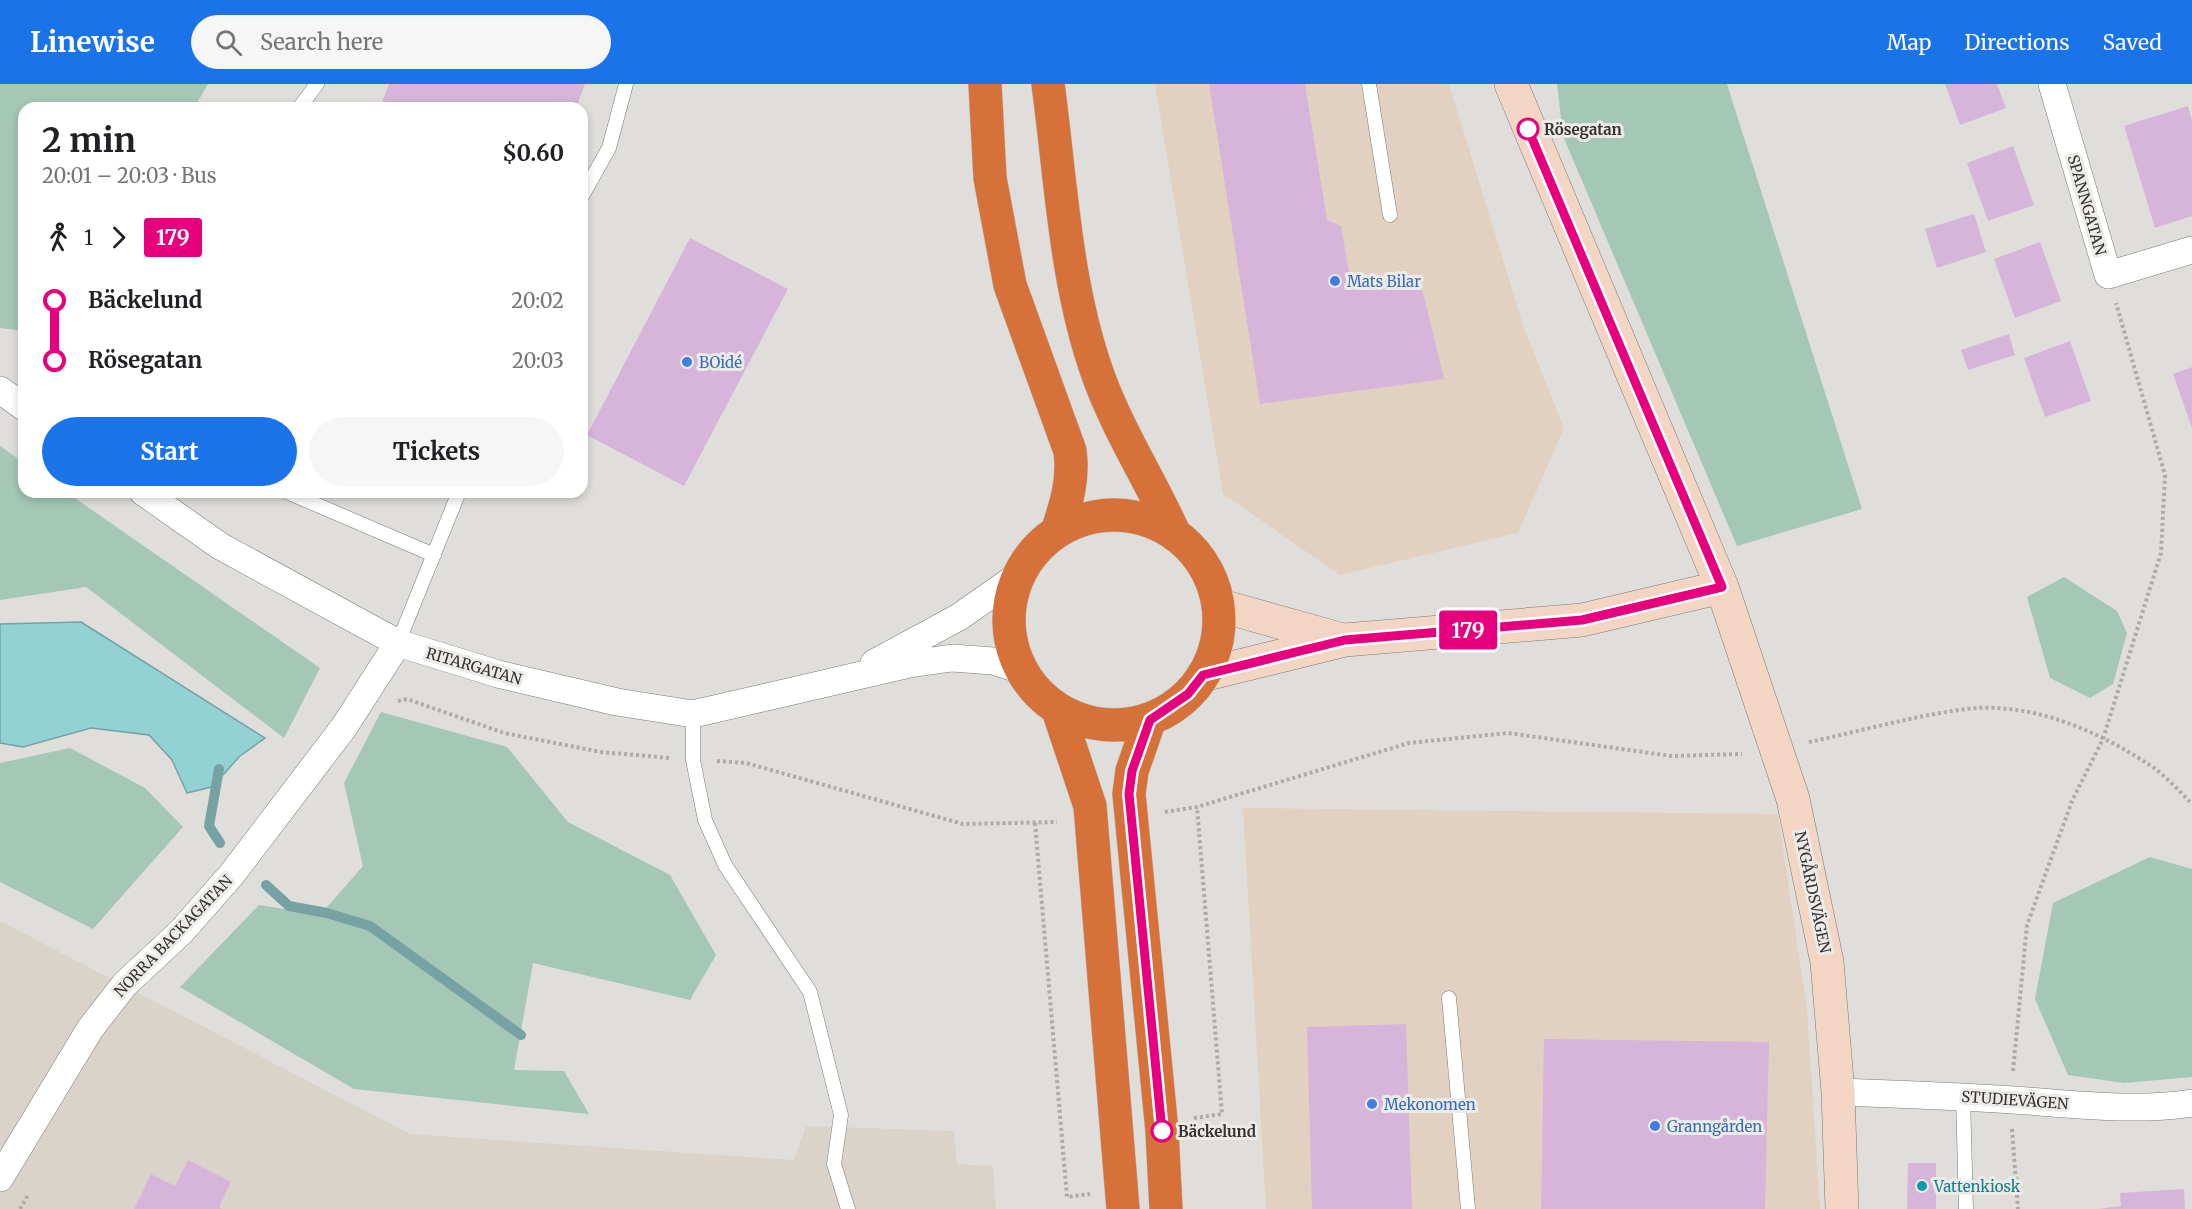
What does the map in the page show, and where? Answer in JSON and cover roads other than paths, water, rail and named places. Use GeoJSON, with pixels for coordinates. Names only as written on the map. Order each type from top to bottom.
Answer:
{"type":"FeatureCollection","features":[{"type":"Feature","properties":{"kind":"highway"},"geometry":{"type":"LineString","coordinates":[[985,84],[990,178],[1011,285],[1070,451],[1071,490],[1057,532]]}},
{"type":"Feature","properties":{"kind":"highway"},"geometry":{"type":"LineString","coordinates":[[1048,84],[1077,298],[1090,348],[1126,441],[1175,535],[1200,561],[1212,582],[1218,605],[1219,630],[1203,675],[1188,694],[1150,720],[1124,725],[1099,725],[1058,710],[1035,690],[1021,670],[1009,629],[1011,598],[1019,574],[1032,554],[1057,532],[1071,524],[1094,517],[1118,515],[1143,519],[1175,535]]}},
{"type":"Feature","properties":{"kind":"highway"},"geometry":{"type":"LineString","coordinates":[[1058,710],[1090,806],[1123,1209]]}},
{"type":"Feature","properties":{"kind":"highway"},"geometry":{"type":"LineString","coordinates":[[1150,720],[1132,771],[1129,794],[1162,1131],[1166,1209]]}},
{"type":"Feature","properties":{"kind":"street","name":"NYGÅRDSVÄGEN"},"geometry":{"type":"LineString","coordinates":[[1511,84],[1722,587],[1793,799],[1827,962],[1838,1092],[1842,1209]]}},
{"type":"Feature","properties":{"kind":"street","name":"SPANNGATAN"},"geometry":{"type":"LineString","coordinates":[[2052,84],[2108,275],[2192,250]]}},
{"type":"Feature","properties":{"kind":"street"},"geometry":{"type":"LineString","coordinates":[[0,390],[18,403]]}},
{"type":"Feature","properties":{"kind":"street","name":"RITARGATAN"},"geometry":{"type":"LineString","coordinates":[[152,498],[220,546],[398,643],[498,674],[617,702],[693,714],[841,680],[952,658],[993,662],[1021,670]]}},
{"type":"Feature","properties":{"kind":"street","name":"RITARGATAN"},"geometry":{"type":"LineString","coordinates":[[841,680],[959,617],[1019,574]]}},
{"type":"Feature","properties":{"kind":"street"},"geometry":{"type":"LineString","coordinates":[[1203,675],[1345,640],[1582,620],[1722,587]]}},
{"type":"Feature","properties":{"kind":"street"},"geometry":{"type":"LineString","coordinates":[[1218,605],[1345,640]]}},
{"type":"Feature","properties":{"kind":"street","name":"NORRA BACKAGATAN"},"geometry":{"type":"LineString","coordinates":[[0,1178],[90,1029],[125,984],[181,932],[232,874],[344,727],[398,643]]}},
{"type":"Feature","properties":{"kind":"street","name":"STUDIEVÄGEN"},"geometry":{"type":"LineString","coordinates":[[1838,1092],[1963,1096],[2095,1105],[2171,1106],[2192,1103]]}},
{"type":"Feature","properties":{"kind":"lane"},"geometry":{"type":"LineString","coordinates":[[304,102],[317,84]]}},
{"type":"Feature","properties":{"kind":"lane"},"geometry":{"type":"LineString","coordinates":[[588,185],[609,148],[626,84]]}},
{"type":"Feature","properties":{"kind":"lane"},"geometry":{"type":"LineString","coordinates":[[1369,84],[1389,214]]}},
{"type":"Feature","properties":{"kind":"lane"},"geometry":{"type":"LineString","coordinates":[[301,498],[434,555]]}},
{"type":"Feature","properties":{"kind":"lane"},"geometry":{"type":"LineString","coordinates":[[398,643],[457,498]]}},
{"type":"Feature","properties":{"kind":"lane"},"geometry":{"type":"LineString","coordinates":[[693,714],[693,760],[705,820],[725,865],[810,992],[841,1115],[834,1164],[848,1209]]}},
{"type":"Feature","properties":{"kind":"lane"},"geometry":{"type":"LineString","coordinates":[[1449,998],[1468,1209]]}},
{"type":"Feature","properties":{"kind":"lane"},"geometry":{"type":"LineString","coordinates":[[1963,1096],[1966,1209]]}},
{"type":"Feature","properties":{"kind":"water"},"geometry":{"type":"Polygon","coordinates":[[[81,622],[265,738],[240,756],[212,787],[187,793],[172,760],[149,735],[91,728],[23,747],[0,743],[0,624],[81,622]]]}},
{"type":"Feature","properties":{"kind":"waterway"},"geometry":{"type":"LineString","coordinates":[[219,769],[209,826],[220,843]]}},
{"type":"Feature","properties":{"kind":"waterway"},"geometry":{"type":"LineString","coordinates":[[266,885],[289,906],[327,913],[370,926],[521,1035]]}},
{"type":"Feature","properties":{"kind":"place","name":"Rösegatan"},"geometry":{"type":"Point","coordinates":[1528,129]}},
{"type":"Feature","properties":{"kind":"place","name":"Mats Bilar"},"geometry":{"type":"Point","coordinates":[1335,281]}},
{"type":"Feature","properties":{"kind":"place","name":"BOidé"},"geometry":{"type":"Point","coordinates":[687,362]}},
{"type":"Feature","properties":{"kind":"place","name":"Mekonomen"},"geometry":{"type":"Point","coordinates":[1372,1104]}},
{"type":"Feature","properties":{"kind":"place","name":"Granngården"},"geometry":{"type":"Point","coordinates":[1655,1126]}},
{"type":"Feature","properties":{"kind":"place","name":"Bäckelund"},"geometry":{"type":"Point","coordinates":[1162,1131]}},
{"type":"Feature","properties":{"kind":"place","name":"Vattenkiosk"},"geometry":{"type":"Point","coordinates":[1922,1186]}}]}
